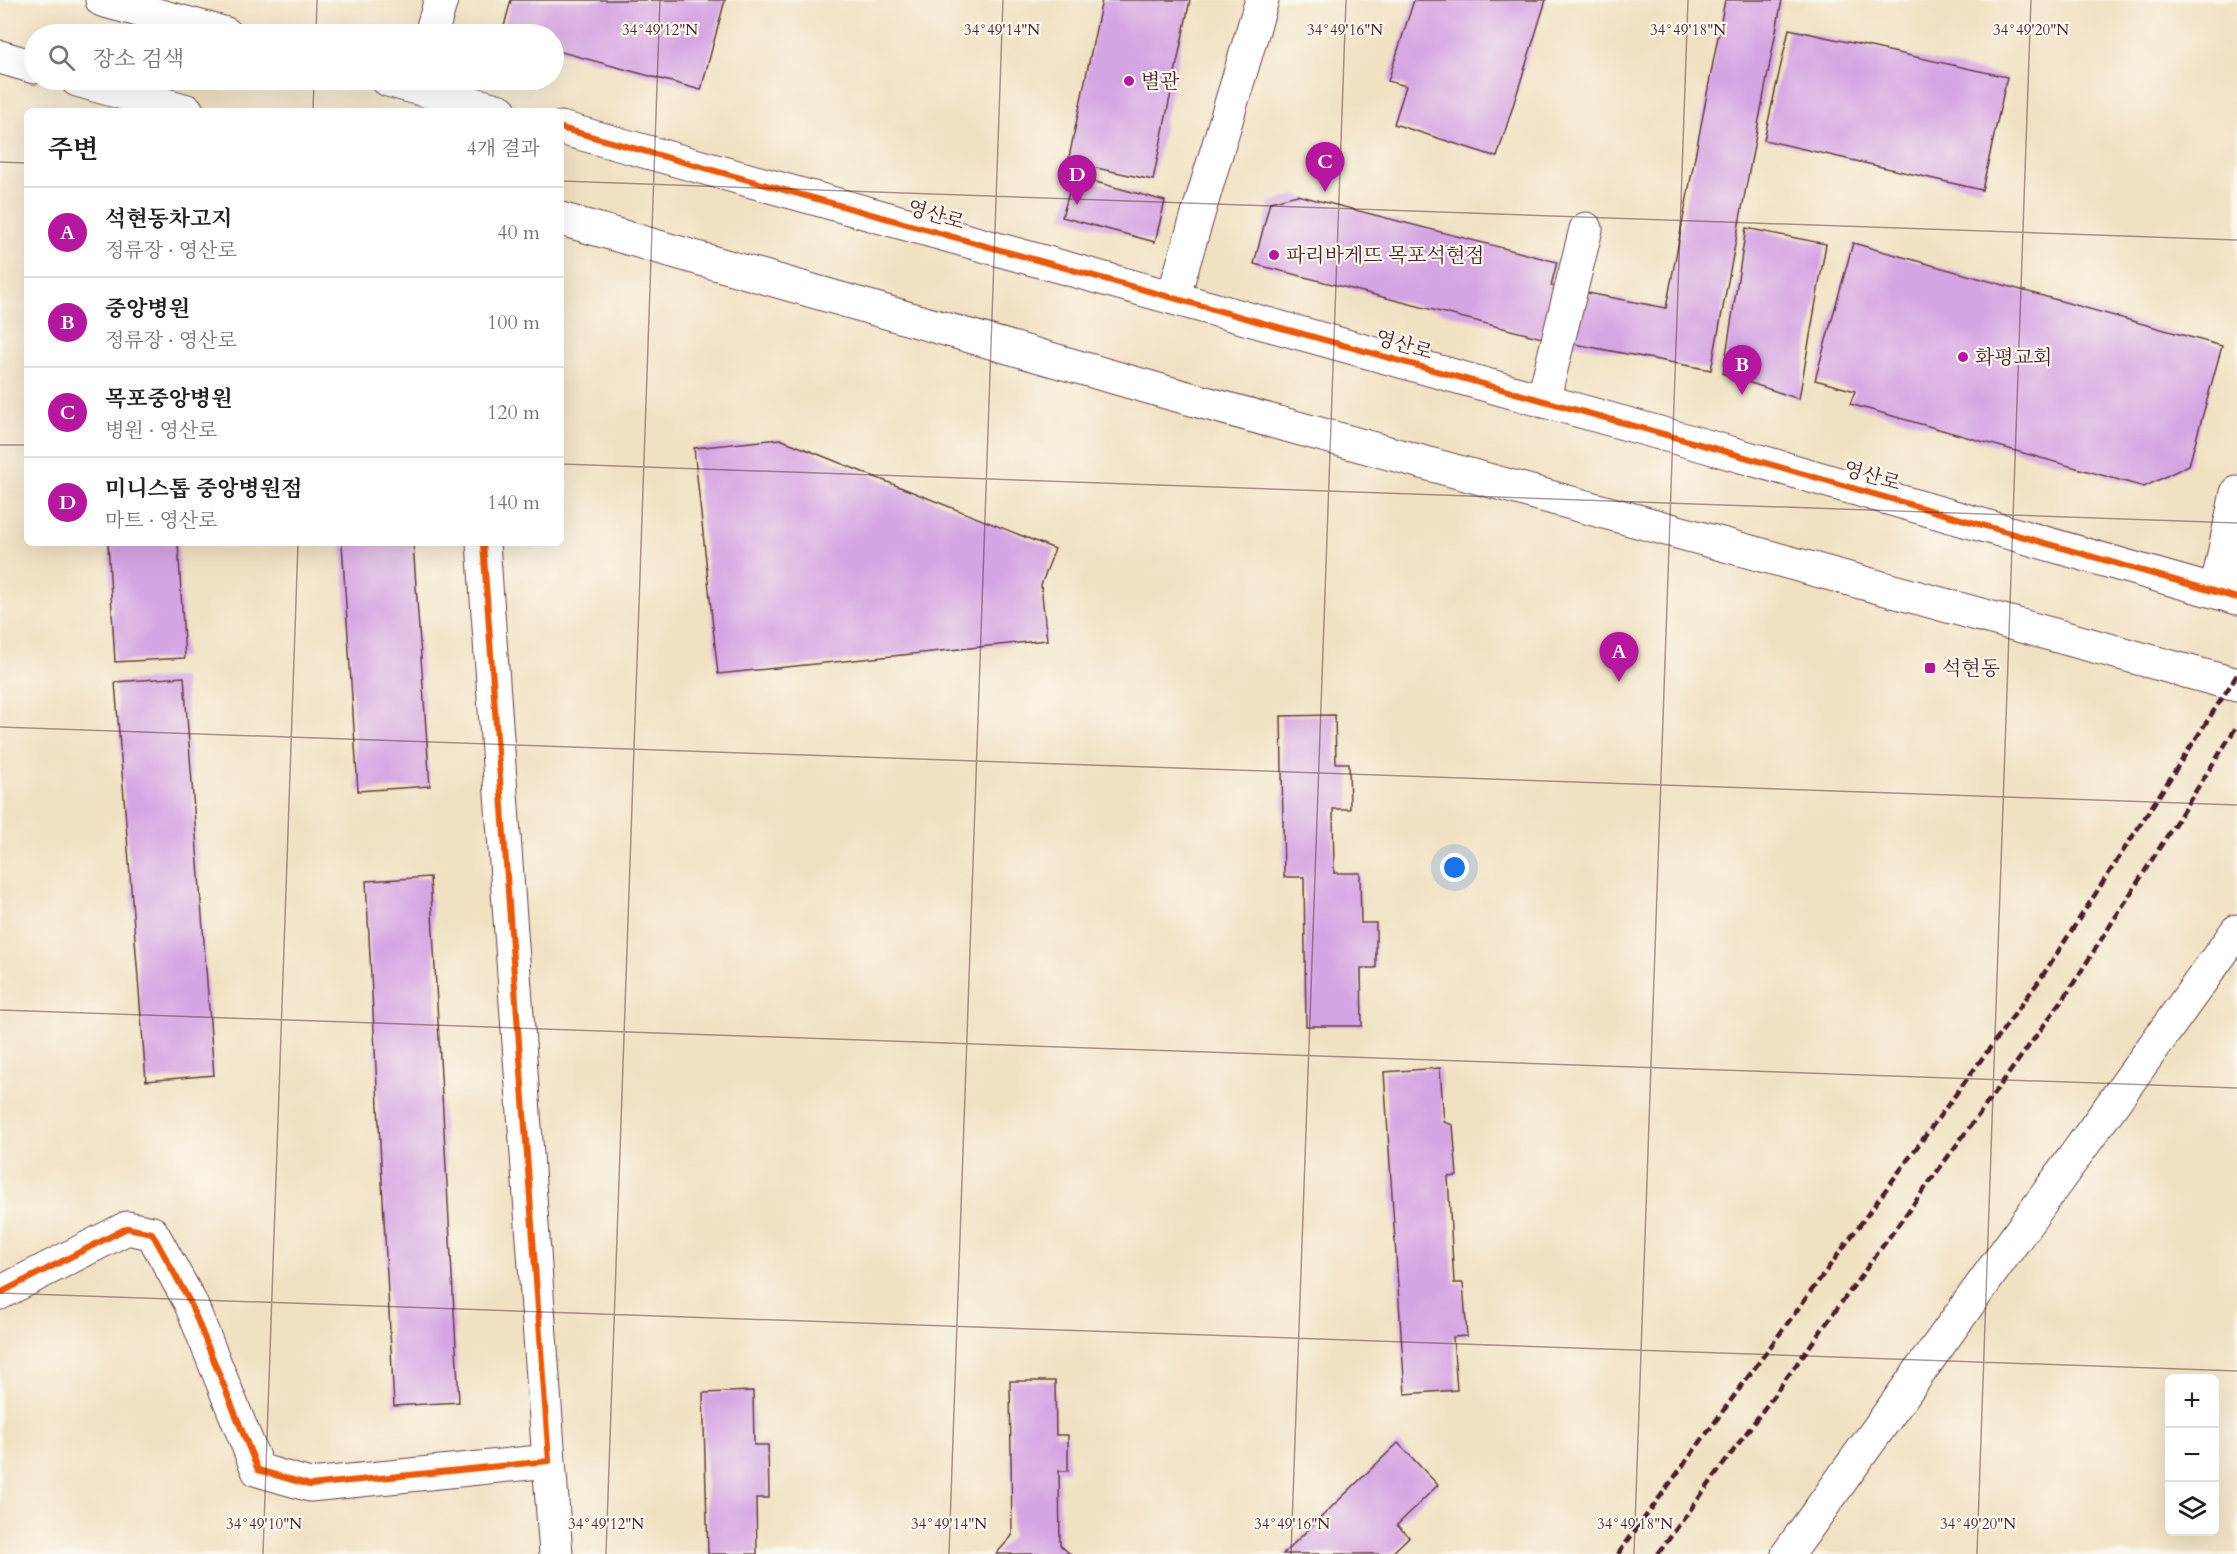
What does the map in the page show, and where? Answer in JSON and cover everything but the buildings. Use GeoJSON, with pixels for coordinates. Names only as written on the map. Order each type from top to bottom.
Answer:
{"type":"FeatureCollection","features":[{"type":"Feature","properties":{"kind":"street"},"geometry":{"type":"LineString","coordinates":[[102,0],[190,24]]}},
{"type":"Feature","properties":{"kind":"street"},"geometry":{"type":"LineString","coordinates":[[434,24],[441,0]]}},
{"type":"Feature","properties":{"kind":"street"},"geometry":{"type":"LineString","coordinates":[[1173,298],[1262,0]]}},
{"type":"Feature","properties":{"kind":"street"},"geometry":{"type":"LineString","coordinates":[[0,57],[24,64]]}},
{"type":"Feature","properties":{"kind":"street"},"geometry":{"type":"LineString","coordinates":[[112,90],[176,108]]}},
{"type":"Feature","properties":{"kind":"street"},"geometry":{"type":"LineString","coordinates":[[433,90],[491,108]]}},
{"type":"Feature","properties":{"kind":"street","name":"영산로"},"geometry":{"type":"LineString","coordinates":[[564,129],[1543,401],[2226,595]]}},
{"type":"Feature","properties":{"kind":"street"},"geometry":{"type":"LineString","coordinates":[[564,220],[1173,394],[2237,686]]}},
{"type":"Feature","properties":{"kind":"street"},"geometry":{"type":"LineString","coordinates":[[1543,401],[1586,229]]}},
{"type":"Feature","properties":{"kind":"street"},"geometry":{"type":"LineString","coordinates":[[2226,595],[2237,493]]}},
{"type":"Feature","properties":{"kind":"street"},"geometry":{"type":"LineString","coordinates":[[483,546],[556,1554]]}},
{"type":"Feature","properties":{"kind":"street"},"geometry":{"type":"LineString","coordinates":[[1788,1554],[2237,931]]}},
{"type":"Feature","properties":{"kind":"street"},"geometry":{"type":"LineString","coordinates":[[0,1293],[127,1228],[152,1233],[190,1302],[258,1470],[310,1485],[549,1461]]}},
{"type":"Feature","properties":{"kind":"railway"},"geometry":{"type":"LineString","coordinates":[[1618,1554],[2039,981],[2237,675]]}},
{"type":"Feature","properties":{"kind":"railway"},"geometry":{"type":"LineString","coordinates":[[1658,1554],[2066,995],[2237,726]]}},
{"type":"Feature","properties":{"kind":"cycle path"},"geometry":{"type":"LineString","coordinates":[[564,129],[1699,444],[2237,598]]}},
{"type":"Feature","properties":{"kind":"cycle path"},"geometry":{"type":"LineString","coordinates":[[0,1293],[127,1228],[152,1233],[190,1302],[258,1470],[310,1485],[549,1461],[483,546]]}},
{"type":"Feature","properties":{"kind":"place","name":"별관"},"geometry":{"type":"Point","coordinates":[1129,81]}},
{"type":"Feature","properties":{"kind":"place","name":"목포중앙병원"},"geometry":{"type":"Point","coordinates":[1325,192]}},
{"type":"Feature","properties":{"kind":"place","name":"미니스톱 중앙병원점"},"geometry":{"type":"Point","coordinates":[1077,205]}},
{"type":"Feature","properties":{"kind":"place","name":"파리바게뜨 목포석현점"},"geometry":{"type":"Point","coordinates":[1274,255]}},
{"type":"Feature","properties":{"kind":"place","name":"화평교회"},"geometry":{"type":"Point","coordinates":[1963,357]}},
{"type":"Feature","properties":{"kind":"place","name":"중앙병원"},"geometry":{"type":"Point","coordinates":[1742,395]}},
{"type":"Feature","properties":{"kind":"place","name":"석현동"},"geometry":{"type":"Point","coordinates":[1930,668]}},
{"type":"Feature","properties":{"kind":"place","name":"석현동차고지"},"geometry":{"type":"Point","coordinates":[1619,682]}}]}
